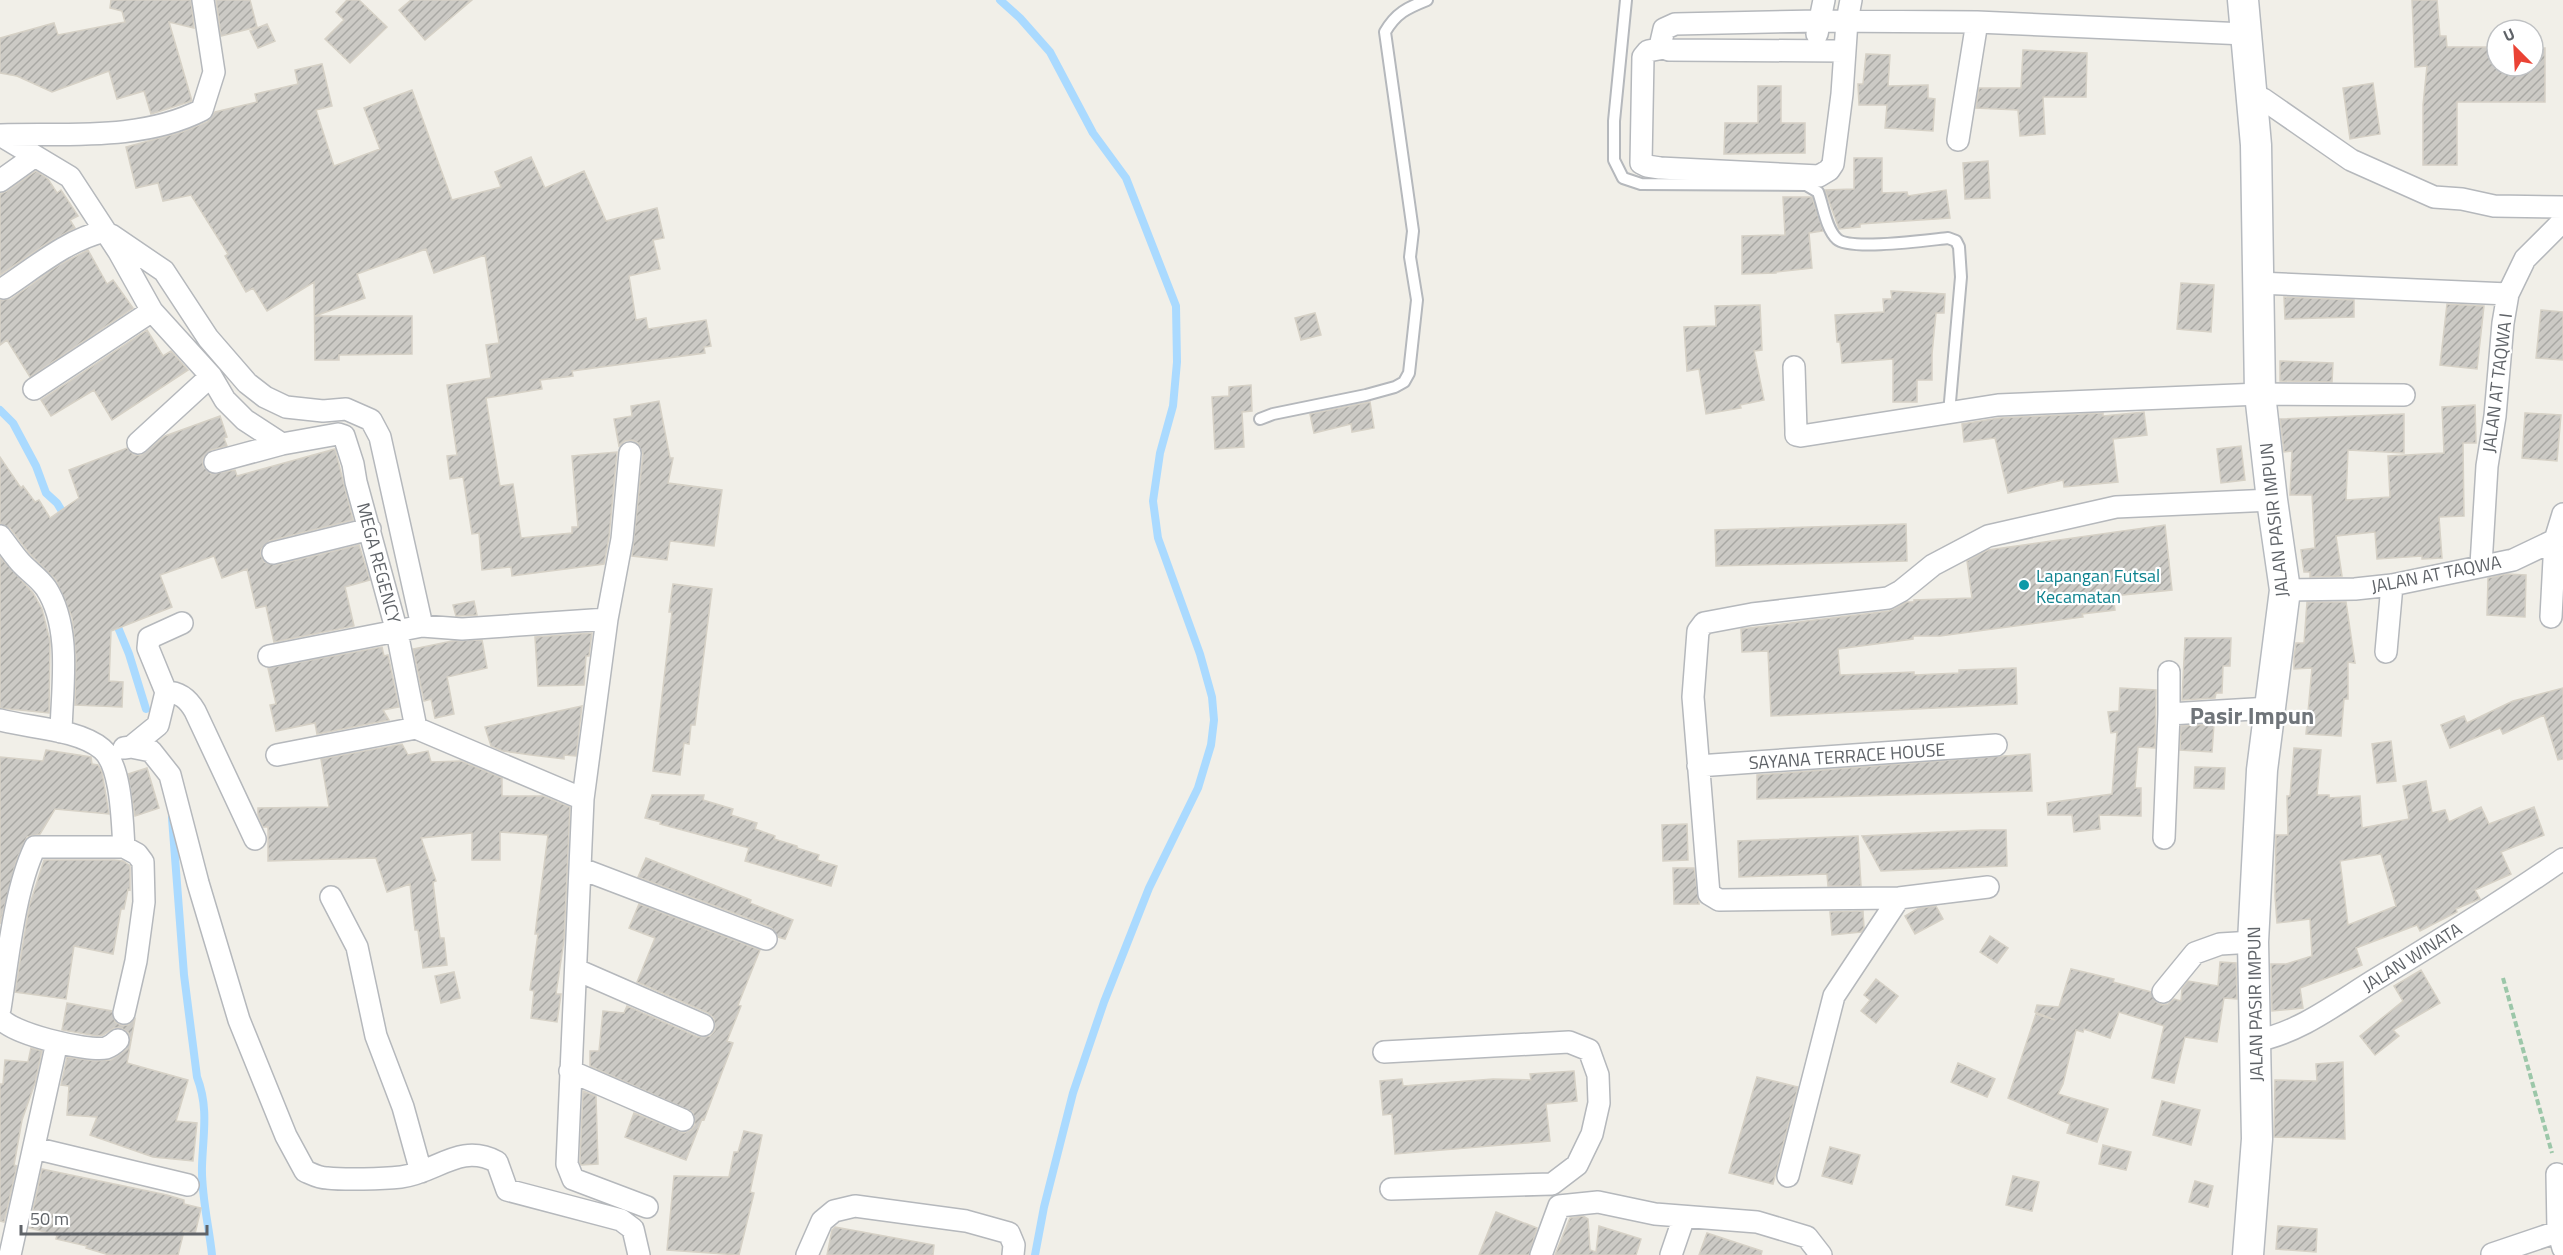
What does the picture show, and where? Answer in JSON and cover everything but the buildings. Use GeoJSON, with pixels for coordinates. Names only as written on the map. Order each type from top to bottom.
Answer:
{"type":"FeatureCollection","features":[{"type":"Feature","properties":{"kind":"street"},"geometry":{"type":"LineString","coordinates":[[0,135],[144,130],[183,120],[202,110],[214,72],[203,0]]}},
{"type":"Feature","properties":{"kind":"street"},"geometry":{"type":"LineString","coordinates":[[1814,50],[1824,0]]}},
{"type":"Feature","properties":{"kind":"street"},"geometry":{"type":"LineString","coordinates":[[1845,51],[1669,50],[1664,48],[1648,51],[1643,57],[1641,162],[1647,166],[1660,168],[1819,176],[1829,170],[1833,164],[1851,0]]}},
{"type":"Feature","properties":{"kind":"street","name":"JALAN PASIR IMPUN"},"geometry":{"type":"LineString","coordinates":[[2243,0],[2256,145],[2260,394],[2285,590],[2262,770],[2253,942],[2257,1139],[2248,1255]]}},
{"type":"Feature","properties":{"kind":"street"},"geometry":{"type":"LineString","coordinates":[[1664,48],[1661,42],[1664,30],[1675,24],[1819,21],[1977,22],[2245,34]]}},
{"type":"Feature","properties":{"kind":"street"},"geometry":{"type":"LineString","coordinates":[[1958,140],[1977,22]]}},
{"type":"Feature","properties":{"kind":"street"},"geometry":{"type":"LineString","coordinates":[[2252,100],[2263,99],[2351,160],[2434,197],[2462,199],[2494,206],[2563,207]]}},
{"type":"Feature","properties":{"kind":"street","name":"MEGA REGENCY"},"geometry":{"type":"LineString","coordinates":[[0,135],[70,177],[152,311],[211,376],[225,400],[239,413],[282,444],[338,434],[344,436],[397,632],[423,626],[380,437],[371,420],[346,409],[323,411],[286,407],[265,397],[247,383],[208,338],[164,271],[105,231]]}},
{"type":"Feature","properties":{"kind":"street"},"geometry":{"type":"LineString","coordinates":[[0,181],[35,156]]}},
{"type":"Feature","properties":{"kind":"street","name":"JALAN AT TAQWA I"},"geometry":{"type":"LineString","coordinates":[[2481,565],[2487,466],[2495,416],[2503,323],[2508,294],[2525,259],[2563,221]]}},
{"type":"Feature","properties":{"kind":"street"},"geometry":{"type":"LineString","coordinates":[[4,288],[68,245],[105,231]]}},
{"type":"Feature","properties":{"kind":"street"},"geometry":{"type":"LineString","coordinates":[[2257,283],[2508,294]]}},
{"type":"Feature","properties":{"kind":"street"},"geometry":{"type":"LineString","coordinates":[[34,389],[152,311]]}},
{"type":"Feature","properties":{"kind":"street"},"geometry":{"type":"LineString","coordinates":[[1794,367],[1796,435],[1801,436],[1998,405],[2260,394],[2404,395]]}},
{"type":"Feature","properties":{"kind":"street"},"geometry":{"type":"LineString","coordinates":[[138,442],[211,376]]}},
{"type":"Feature","properties":{"kind":"street"},"geometry":{"type":"LineString","coordinates":[[215,462],[282,444]]}},
{"type":"Feature","properties":{"kind":"street"},"geometry":{"type":"LineString","coordinates":[[630,453],[622,539],[607,619],[583,799],[582,869],[567,1164],[568,1172],[573,1179],[647,1207]]}},
{"type":"Feature","properties":{"kind":"street"},"geometry":{"type":"LineString","coordinates":[[1988,887],[1899,898],[1719,900],[1709,894],[1693,696],[1698,631],[1704,623],[1752,614],[1888,598],[1901,591],[1933,565],[1988,536],[2116,507],[2272,500]]}},
{"type":"Feature","properties":{"kind":"street"},"geometry":{"type":"LineString","coordinates":[[2551,617],[2555,540],[2563,514]]}},
{"type":"Feature","properties":{"kind":"street"},"geometry":{"type":"LineString","coordinates":[[273,553],[370,529]]}},
{"type":"Feature","properties":{"kind":"street"},"geometry":{"type":"LineString","coordinates":[[0,536],[20,562],[45,587],[56,608],[61,633],[63,668],[61,732]]}},
{"type":"Feature","properties":{"kind":"street","name":"JALAN AT TAQWA"},"geometry":{"type":"LineString","coordinates":[[2285,590],[2355,589],[2392,585],[2513,560],[2555,540]]}},
{"type":"Feature","properties":{"kind":"street"},"geometry":{"type":"LineString","coordinates":[[2386,652],[2392,585]]}},
{"type":"Feature","properties":{"kind":"street"},"geometry":{"type":"LineString","coordinates":[[423,626],[462,629],[607,619]]}},
{"type":"Feature","properties":{"kind":"street"},"geometry":{"type":"LineString","coordinates":[[131,747],[158,725],[166,692],[148,648],[149,638],[182,623]]}},
{"type":"Feature","properties":{"kind":"street"},"geometry":{"type":"LineString","coordinates":[[269,656],[397,632],[416,728]]}},
{"type":"Feature","properties":{"kind":"street"},"geometry":{"type":"LineString","coordinates":[[2164,838],[2169,672]]}},
{"type":"Feature","properties":{"kind":"street"},"geometry":{"type":"LineString","coordinates":[[166,692],[176,692],[188,700],[195,711],[255,839]]}},
{"type":"Feature","properties":{"kind":"street"},"geometry":{"type":"LineString","coordinates":[[2169,714],[2270,708]]}},
{"type":"Feature","properties":{"kind":"street"},"geometry":{"type":"LineString","coordinates":[[0,720],[84,738],[104,750],[110,761],[120,797],[124,847]]}},
{"type":"Feature","properties":{"kind":"street"},"geometry":{"type":"LineString","coordinates":[[277,755],[416,728],[583,799]]}},
{"type":"Feature","properties":{"kind":"street","name":"SAYANA TERRACE HOUSE"},"geometry":{"type":"LineString","coordinates":[[1698,766],[1996,745]]}},
{"type":"Feature","properties":{"kind":"street"},"geometry":{"type":"LineString","coordinates":[[104,750],[131,747],[151,751],[170,776],[198,883],[239,1020],[286,1136],[305,1171],[325,1178],[401,1177],[421,1172],[453,1157],[486,1156],[497,1162],[507,1190],[621,1220],[633,1229],[639,1255]]}},
{"type":"Feature","properties":{"kind":"street"},"geometry":{"type":"LineString","coordinates":[[0,1009],[18,906],[28,861],[36,847],[124,847],[137,854],[142,862],[144,902],[136,961],[124,1013]]}},
{"type":"Feature","properties":{"kind":"street","name":"JALAN WINATA"},"geometry":{"type":"LineString","coordinates":[[2255,1041],[2276,1037],[2310,1021],[2482,914],[2563,859]]}},
{"type":"Feature","properties":{"kind":"street"},"geometry":{"type":"LineString","coordinates":[[582,869],[766,939]]}},
{"type":"Feature","properties":{"kind":"street"},"geometry":{"type":"LineString","coordinates":[[331,897],[357,947],[376,1036],[403,1107],[421,1172]]}},
{"type":"Feature","properties":{"kind":"street"},"geometry":{"type":"LineString","coordinates":[[1788,1176],[1834,996],[1899,898]]}},
{"type":"Feature","properties":{"kind":"street"},"geometry":{"type":"LineString","coordinates":[[2163,992],[2195,953],[2220,944],[2253,942]]}},
{"type":"Feature","properties":{"kind":"street"},"geometry":{"type":"LineString","coordinates":[[577,970],[703,1025]]}},
{"type":"Feature","properties":{"kind":"street"},"geometry":{"type":"LineString","coordinates":[[0,1017],[8,1026],[57,1042],[105,1048],[118,1040]]}},
{"type":"Feature","properties":{"kind":"street"},"geometry":{"type":"LineString","coordinates":[[15,1254],[34,1148],[57,1042]]}},
{"type":"Feature","properties":{"kind":"street"},"geometry":{"type":"LineString","coordinates":[[1384,1052],[1569,1042],[1589,1050],[1598,1075],[1599,1103],[1592,1134],[1577,1166],[1552,1184],[1391,1189]]}},
{"type":"Feature","properties":{"kind":"street"},"geometry":{"type":"LineString","coordinates":[[570,1071],[683,1120]]}},
{"type":"Feature","properties":{"kind":"street"},"geometry":{"type":"LineString","coordinates":[[34,1148],[188,1185]]}},
{"type":"Feature","properties":{"kind":"street"},"geometry":{"type":"LineString","coordinates":[[2492,1254],[2561,1236],[2560,1178]]}},
{"type":"Feature","properties":{"kind":"street"},"geometry":{"type":"LineString","coordinates":[[1540,1255],[1559,1206],[1552,1184]]}},
{"type":"Feature","properties":{"kind":"street"},"geometry":{"type":"LineString","coordinates":[[1559,1206],[1598,1202],[1654,1214],[1757,1222],[1807,1237],[1821,1255]]}},
{"type":"Feature","properties":{"kind":"street"},"geometry":{"type":"LineString","coordinates":[[807,1255],[822,1221],[834,1212],[855,1206],[966,1221],[1009,1233],[1014,1245],[1013,1255]]}},
{"type":"Feature","properties":{"kind":"street"},"geometry":{"type":"LineString","coordinates":[[1671,1255],[1684,1217]]}},
{"type":"Feature","properties":{"kind":"lane"},"geometry":{"type":"LineString","coordinates":[[1260,419],[1273,414],[1395,387],[1404,382],[1409,373],[1417,300],[1410,256],[1413,231],[1385,32],[1392,19],[1427,0]]}},
{"type":"Feature","properties":{"kind":"lane"},"geometry":{"type":"LineString","coordinates":[[1626,0],[1614,121],[1614,160],[1623,178],[1641,184],[1806,185],[1818,192],[1831,231],[1839,241],[1858,245],[1948,237],[1956,241],[1959,247],[1960,277],[1949,413]]}},
{"type":"Feature","properties":{"kind":"path"},"geometry":{"type":"LineString","coordinates":[[2503,978],[2560,1178]]}},
{"type":"Feature","properties":{"kind":"waterway"},"geometry":{"type":"LineString","coordinates":[[1000,0],[1020,18],[1050,52],[1093,133],[1126,178],[1176,306],[1177,362],[1173,406],[1160,453],[1153,501],[1158,538],[1200,654],[1212,697],[1214,720],[1211,745],[1198,788],[1149,888],[1104,1002],[1073,1093],[1044,1207],[1035,1255]]}},
{"type":"Feature","properties":{"kind":"waterway"},"geometry":{"type":"LineString","coordinates":[[0,410],[13,423],[36,466],[46,493],[57,503],[66,518]]}},
{"type":"Feature","properties":{"kind":"waterway"},"geometry":{"type":"LineString","coordinates":[[115,620],[129,654],[146,709]]}},
{"type":"Feature","properties":{"kind":"waterway"},"geometry":{"type":"LineString","coordinates":[[172,818],[184,975],[197,1077],[203,1099],[202,1177],[212,1255]]}},
{"type":"Feature","properties":{"kind":"place","name":"Lapangan Futsal Kecamatan"},"geometry":{"type":"Point","coordinates":[2024,585]}},
{"type":"Feature","properties":{"kind":"district","name":"Pasir Impun"},"geometry":{"type":"Point","coordinates":[2252,715]}}]}
